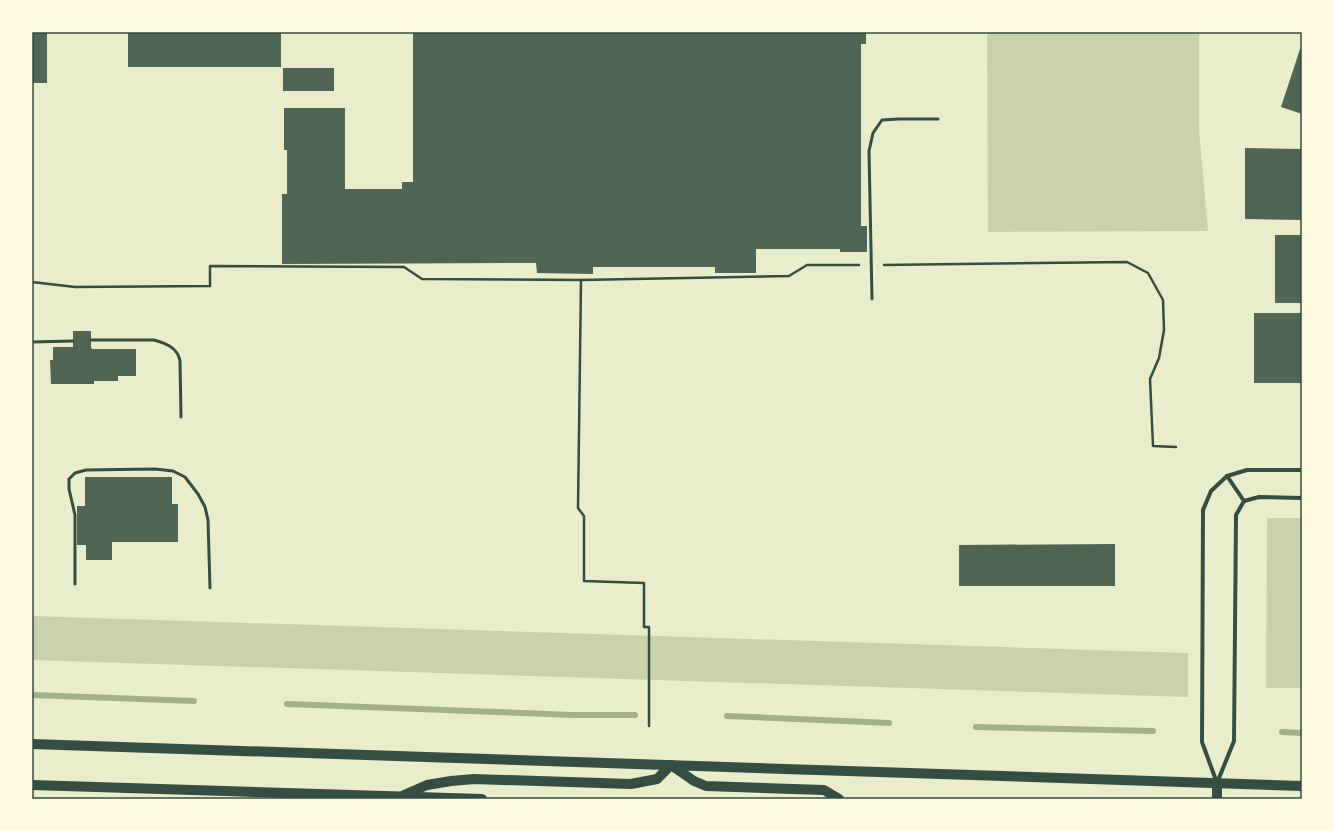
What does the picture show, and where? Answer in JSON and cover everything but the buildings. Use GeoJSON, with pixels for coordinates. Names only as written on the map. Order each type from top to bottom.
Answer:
{"type":"FeatureCollection","features":[{"type":"Feature","properties":{"kind":"main road"},"geometry":{"type":"LineString","coordinates":[[32,744],[1302,786]]}},
{"type":"Feature","properties":{"kind":"main road"},"geometry":{"type":"LineString","coordinates":[[401,796],[427,785],[474,779],[631,784],[657,779],[672,765]]}},
{"type":"Feature","properties":{"kind":"main road"},"geometry":{"type":"LineString","coordinates":[[672,765],[694,781],[706,786],[824,790],[839,799]]}},
{"type":"Feature","properties":{"kind":"main road"},"geometry":{"type":"LineString","coordinates":[[1217,783],[1217,799]]}},
{"type":"Feature","properties":{"kind":"main road"},"geometry":{"type":"LineString","coordinates":[[32,785],[482,799]]}},
{"type":"Feature","properties":{"kind":"street"},"geometry":{"type":"LineString","coordinates":[[1217,783],[1202,742],[1203,510],[1211,491],[1227,476],[1247,470],[1302,470]]}},
{"type":"Feature","properties":{"kind":"street"},"geometry":{"type":"LineString","coordinates":[[1227,476],[1244,501]]}},
{"type":"Feature","properties":{"kind":"street"},"geometry":{"type":"LineString","coordinates":[[1217,783],[1234,741],[1236,515],[1244,501],[1260,497],[1302,498]]}},
{"type":"Feature","properties":{"kind":"lane"},"geometry":{"type":"LineString","coordinates":[[872,299],[869,151],[873,133],[882,120],[938,119]]}},
{"type":"Feature","properties":{"kind":"lane"},"geometry":{"type":"LineString","coordinates":[[91,340],[154,340],[163,342],[176,351],[180,361],[181,417]]}},
{"type":"Feature","properties":{"kind":"lane"},"geometry":{"type":"LineString","coordinates":[[32,342],[73,341]]}},
{"type":"Feature","properties":{"kind":"lane"},"geometry":{"type":"LineString","coordinates":[[75,584],[75,515],[69,489],[69,479],[75,473],[86,470],[155,469],[173,471],[184,476],[198,494],[205,507],[208,520],[210,588]]}},
{"type":"Feature","properties":{"kind":"path"},"geometry":{"type":"LineString","coordinates":[[32,282],[75,287],[210,286],[210,266],[404,267],[422,279],[581,280],[789,276],[807,265],[1127,262],[1148,273],[1163,300],[1164,330],[1159,358],[1150,379],[1153,446],[1176,447]]}},
{"type":"Feature","properties":{"kind":"path"},"geometry":{"type":"LineString","coordinates":[[581,280],[578,508],[584,516],[584,582],[644,583],[644,627],[649,627],[649,726]]}},
{"type":"Feature","properties":{"kind":"green space"},"geometry":{"type":"Polygon","coordinates":[[[987,32],[1199,32],[1199,130],[1208,231],[988,232],[987,32]]]}},
{"type":"Feature","properties":{"kind":"green space"},"geometry":{"type":"Polygon","coordinates":[[[1267,518],[1302,518],[1302,688],[1266,688],[1267,518]]]}},
{"type":"Feature","properties":{"kind":"green space"},"geometry":{"type":"Polygon","coordinates":[[[32,616],[1188,653],[1188,697],[32,660],[32,616]]]}},
{"type":"Feature","properties":{"kind":"waterway"},"geometry":{"type":"LineString","coordinates":[[32,695],[194,701]]}},
{"type":"Feature","properties":{"kind":"waterway"},"geometry":{"type":"LineString","coordinates":[[287,704],[573,715],[635,715]]}},
{"type":"Feature","properties":{"kind":"waterway"},"geometry":{"type":"LineString","coordinates":[[727,716],[889,723]]}},
{"type":"Feature","properties":{"kind":"waterway"},"geometry":{"type":"LineString","coordinates":[[976,727],[1153,731]]}},
{"type":"Feature","properties":{"kind":"waterway"},"geometry":{"type":"LineString","coordinates":[[1282,732],[1302,733]]}}]}
